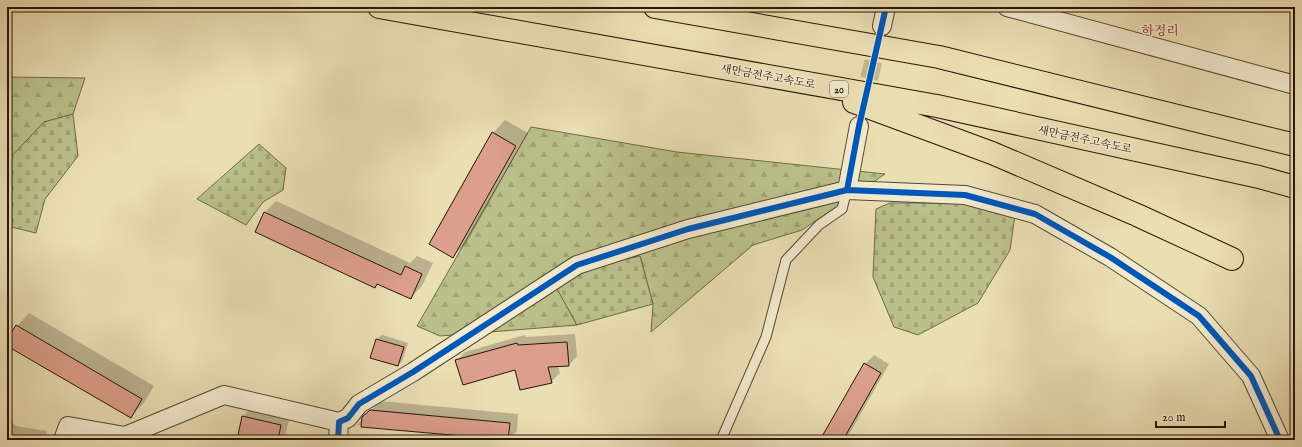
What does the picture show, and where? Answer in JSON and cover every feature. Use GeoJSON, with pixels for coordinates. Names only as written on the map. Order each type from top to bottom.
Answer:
{"type":"FeatureCollection","features":[{"type":"Feature","properties":{"kind":"highway","name":"새만금전주고속도로"},"geometry":{"type":"LineString","coordinates":[[379,7],[937,106],[1295,187]]}},
{"type":"Feature","properties":{"kind":"highway"},"geometry":{"type":"LineString","coordinates":[[655,7],[939,57],[1295,145]]}},
{"type":"Feature","properties":{"kind":"highway"},"geometry":{"type":"LineString","coordinates":[[802,82],[992,153],[1137,215],[1232,259]]}},
{"type":"Feature","properties":{"kind":"street"},"geometry":{"type":"LineString","coordinates":[[882,26],[886,7]]}},
{"type":"Feature","properties":{"kind":"street"},"geometry":{"type":"LineString","coordinates":[[1007,7],[1295,85]]}},
{"type":"Feature","properties":{"kind":"street"},"geometry":{"type":"LineString","coordinates":[[847,190],[859,126]]}},
{"type":"Feature","properties":{"kind":"street"},"geometry":{"type":"LineString","coordinates":[[63,440],[68,426],[125,436],[224,395],[339,422],[348,418],[359,404],[413,372],[577,265],[688,229],[847,190],[965,195],[1035,214],[1110,257],[1199,316],[1251,376],[1280,440]]}},
{"type":"Feature","properties":{"kind":"street"},"geometry":{"type":"LineString","coordinates":[[338,440],[339,422]]}},
{"type":"Feature","properties":{"kind":"lane"},"geometry":{"type":"LineString","coordinates":[[721,440],[766,336],[786,260],[819,225],[842,209],[847,190]]}},
{"type":"Feature","properties":{"kind":"green space"},"geometry":{"type":"Polygon","coordinates":[[[7,77],[85,78],[73,114],[44,122],[7,163],[7,77]]]}},
{"type":"Feature","properties":{"kind":"green space"},"geometry":{"type":"Polygon","coordinates":[[[73,114],[78,156],[45,199],[36,233],[7,226],[7,161],[44,122],[73,114]]]}},
{"type":"Feature","properties":{"kind":"green space"},"geometry":{"type":"Polygon","coordinates":[[[531,127],[677,152],[885,174],[802,230],[753,245],[651,332],[653,304],[640,256],[584,263],[556,287],[577,325],[440,336],[417,326],[531,127]]]}},
{"type":"Feature","properties":{"kind":"green space"},"geometry":{"type":"Polygon","coordinates":[[[259,144],[286,168],[283,190],[263,202],[246,225],[197,199],[259,144]]]}},
{"type":"Feature","properties":{"kind":"green space"},"geometry":{"type":"Polygon","coordinates":[[[890,203],[961,203],[1015,215],[1010,250],[978,303],[918,335],[894,327],[873,277],[876,209],[890,203]]]}},
{"type":"Feature","properties":{"kind":"green space"},"geometry":{"type":"Polygon","coordinates":[[[640,256],[653,304],[577,325],[556,287],[585,268],[640,256]]]}},
{"type":"Feature","properties":{"kind":"building"},"geometry":{"type":"Polygon","coordinates":[[[492,132],[516,146],[453,258],[429,244],[492,132]]]}},
{"type":"Feature","properties":{"kind":"building"},"geometry":{"type":"Polygon","coordinates":[[[264,212],[401,275],[405,266],[422,274],[411,299],[377,284],[375,288],[255,232],[264,212]]]}},
{"type":"Feature","properties":{"kind":"building"},"geometry":{"type":"Polygon","coordinates":[[[16,325],[142,399],[131,418],[7,346],[7,340],[16,325]]]}},
{"type":"Feature","properties":{"kind":"building"},"geometry":{"type":"Polygon","coordinates":[[[376,339],[404,347],[398,366],[370,358],[376,339]]]}},
{"type":"Feature","properties":{"kind":"building"},"geometry":{"type":"Polygon","coordinates":[[[567,342],[569,366],[548,367],[552,383],[520,390],[515,370],[463,385],[455,360],[517,343],[518,345],[567,342]]]}},
{"type":"Feature","properties":{"kind":"building"},"geometry":{"type":"Polygon","coordinates":[[[864,363],[881,373],[843,440],[820,440],[864,363]]]}},
{"type":"Feature","properties":{"kind":"building"},"geometry":{"type":"Polygon","coordinates":[[[370,410],[510,423],[508,440],[361,427],[362,417],[370,410]]]}},
{"type":"Feature","properties":{"kind":"building"},"geometry":{"type":"Polygon","coordinates":[[[242,416],[281,425],[278,440],[237,440],[242,416]]]}},
{"type":"Feature","properties":{"kind":"tunnel"},"geometry":{"type":"LineString","coordinates":[[863,105],[880,33]]}},
{"type":"Feature","properties":{"kind":"cycle path"},"geometry":{"type":"LineString","coordinates":[[338,440],[339,422],[348,418],[359,404],[413,372],[577,265],[688,229],[847,190],[859,126],[886,7]]}},
{"type":"Feature","properties":{"kind":"cycle path"},"geometry":{"type":"LineString","coordinates":[[847,190],[965,195],[1035,214],[1110,257],[1199,316],[1251,376],[1280,440]]}},
{"type":"Feature","properties":{"kind":"district","name":"하정리"},"geometry":{"type":"Point","coordinates":[1160,30]}}]}
